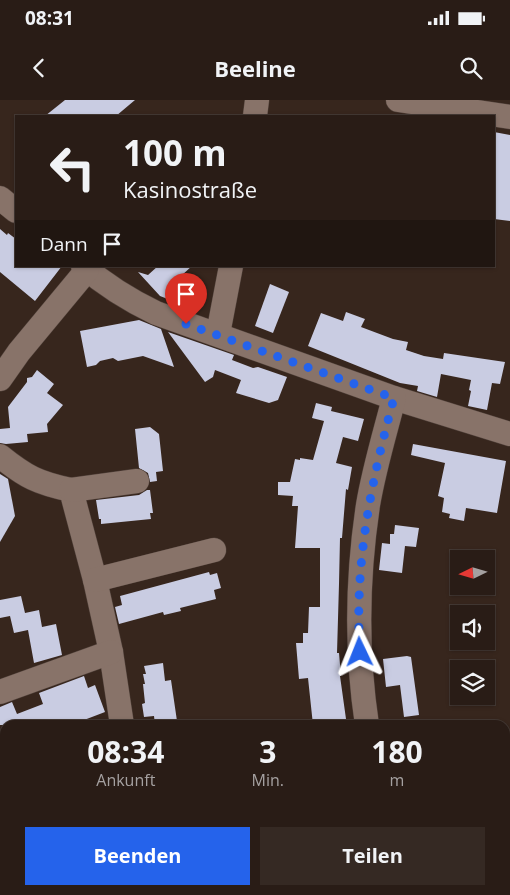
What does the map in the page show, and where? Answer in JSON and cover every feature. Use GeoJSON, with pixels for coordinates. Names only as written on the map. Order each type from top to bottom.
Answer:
{"type":"FeatureCollection","features":[{"type":"Feature","properties":{"kind":"street"},"geometry":{"type":"LineString","coordinates":[[255,115],[257,100]]}},
{"type":"Feature","properties":{"kind":"street"},"geometry":{"type":"LineString","coordinates":[[398,100],[510,117]]}},
{"type":"Feature","properties":{"kind":"street"},"geometry":{"type":"LineString","coordinates":[[0,198],[15,210]]}},
{"type":"Feature","properties":{"kind":"street"},"geometry":{"type":"LineString","coordinates":[[218,334],[232,267]]}},
{"type":"Feature","properties":{"kind":"street"},"geometry":{"type":"LineString","coordinates":[[0,379],[85,268],[132,302],[156,313],[394,398],[510,434]]}},
{"type":"Feature","properties":{"kind":"street"},"geometry":{"type":"LineString","coordinates":[[366,720],[359,633],[361,565],[368,504],[394,398]]}},
{"type":"Feature","properties":{"kind":"street"},"geometry":{"type":"LineString","coordinates":[[0,456],[22,474],[42,483],[71,490],[137,481]]}},
{"type":"Feature","properties":{"kind":"street"},"geometry":{"type":"LineString","coordinates":[[71,490],[95,580],[111,652],[121,720]]}},
{"type":"Feature","properties":{"kind":"street"},"geometry":{"type":"LineString","coordinates":[[95,580],[214,550]]}},
{"type":"Feature","properties":{"kind":"street"},"geometry":{"type":"LineString","coordinates":[[0,692],[111,652]]}},
{"type":"Feature","properties":{"kind":"building"},"geometry":{"type":"Polygon","coordinates":[[[65,100],[135,100],[117,115],[46,115],[65,100]]]}},
{"type":"Feature","properties":{"kind":"building"},"geometry":{"type":"Polygon","coordinates":[[[495,132],[510,135],[510,221],[495,219],[495,132]]]}},
{"type":"Feature","properties":{"kind":"building"},"geometry":{"type":"Polygon","coordinates":[[[0,229],[15,238],[15,267],[61,267],[35,301],[0,272],[0,229]]]}},
{"type":"Feature","properties":{"kind":"building"},"geometry":{"type":"Polygon","coordinates":[[[157,267],[191,267],[171,285],[194,293],[188,307],[160,296],[138,272],[148,275],[157,267]]]}},
{"type":"Feature","properties":{"kind":"building"},"geometry":{"type":"Polygon","coordinates":[[[270,284],[289,292],[273,333],[255,326],[270,284]]]}},
{"type":"Feature","properties":{"kind":"building"},"geometry":{"type":"Polygon","coordinates":[[[346,312],[365,319],[361,327],[393,339],[408,342],[406,350],[424,356],[443,359],[444,353],[505,362],[500,384],[492,383],[487,410],[468,406],[471,380],[441,374],[437,397],[417,391],[418,386],[400,383],[308,346],[321,313],[343,321],[346,312]]]}},
{"type":"Feature","properties":{"kind":"building"},"geometry":{"type":"Polygon","coordinates":[[[139,320],[161,329],[174,367],[143,356],[118,361],[113,358],[87,367],[80,331],[139,320]]]}},
{"type":"Feature","properties":{"kind":"building"},"geometry":{"type":"Polygon","coordinates":[[[168,332],[234,355],[232,360],[253,368],[258,367],[287,377],[278,400],[269,403],[236,393],[241,380],[215,370],[213,377],[205,382],[168,332]]]}},
{"type":"Feature","properties":{"kind":"building"},"geometry":{"type":"Polygon","coordinates":[[[37,370],[54,384],[47,393],[63,405],[47,424],[48,432],[27,434],[28,442],[0,443],[0,429],[10,428],[8,407],[27,382],[27,378],[32,377],[37,370]]]}},
{"type":"Feature","properties":{"kind":"building"},"geometry":{"type":"Polygon","coordinates":[[[316,403],[332,407],[331,411],[364,419],[358,441],[343,437],[336,463],[352,467],[348,490],[346,489],[342,538],[340,538],[337,653],[339,653],[346,719],[340,720],[312,720],[308,678],[299,679],[296,643],[303,643],[303,633],[308,633],[309,607],[320,607],[320,548],[295,548],[298,506],[292,506],[293,496],[278,495],[278,482],[290,482],[295,459],[313,460],[324,421],[312,418],[316,403]]]}},
{"type":"Feature","properties":{"kind":"building"},"geometry":{"type":"Polygon","coordinates":[[[150,427],[159,434],[163,471],[156,472],[157,481],[150,482],[148,473],[139,468],[135,429],[150,427]]]}},
{"type":"Feature","properties":{"kind":"building"},"geometry":{"type":"Polygon","coordinates":[[[413,444],[506,461],[497,513],[466,508],[464,521],[449,518],[450,514],[442,512],[444,498],[438,496],[445,463],[411,455],[413,444]]]}},
{"type":"Feature","properties":{"kind":"building"},"geometry":{"type":"Polygon","coordinates":[[[0,474],[8,479],[15,516],[0,542],[0,474]]]}},
{"type":"Feature","properties":{"kind":"building"},"geometry":{"type":"Polygon","coordinates":[[[150,490],[153,513],[150,513],[151,519],[101,524],[96,500],[139,495],[150,490]]]}},
{"type":"Feature","properties":{"kind":"building"},"geometry":{"type":"Polygon","coordinates":[[[395,525],[419,528],[416,547],[405,546],[402,573],[379,570],[382,543],[390,544],[390,534],[394,534],[395,525]]]}},
{"type":"Feature","properties":{"kind":"building"},"geometry":{"type":"Polygon","coordinates":[[[209,572],[210,575],[217,573],[221,588],[214,590],[216,599],[180,608],[181,611],[164,615],[163,612],[119,624],[115,607],[122,605],[120,596],[209,572]]]}},
{"type":"Feature","properties":{"kind":"building"},"geometry":{"type":"Polygon","coordinates":[[[21,596],[25,613],[39,610],[42,627],[56,624],[62,655],[34,663],[28,630],[14,633],[10,616],[0,618],[0,600],[21,596]]]}},
{"type":"Feature","properties":{"kind":"building"},"geometry":{"type":"Polygon","coordinates":[[[411,657],[419,715],[404,717],[400,685],[386,687],[383,659],[411,657]]]}},
{"type":"Feature","properties":{"kind":"building"},"geometry":{"type":"Polygon","coordinates":[[[163,663],[165,681],[171,680],[177,720],[154,720],[154,716],[144,717],[142,704],[145,703],[143,684],[145,684],[143,674],[146,674],[144,666],[163,663]]]}},
{"type":"Feature","properties":{"kind":"building"},"geometry":{"type":"Polygon","coordinates":[[[84,676],[88,688],[95,685],[105,712],[84,720],[0,720],[0,707],[12,702],[17,714],[43,704],[39,693],[84,676]]]}},
{"type":"Feature","properties":{"kind":"route"},"geometry":{"type":"LineString","coordinates":[[186,324],[394,398],[368,504],[361,565],[360,652]]}}]}
